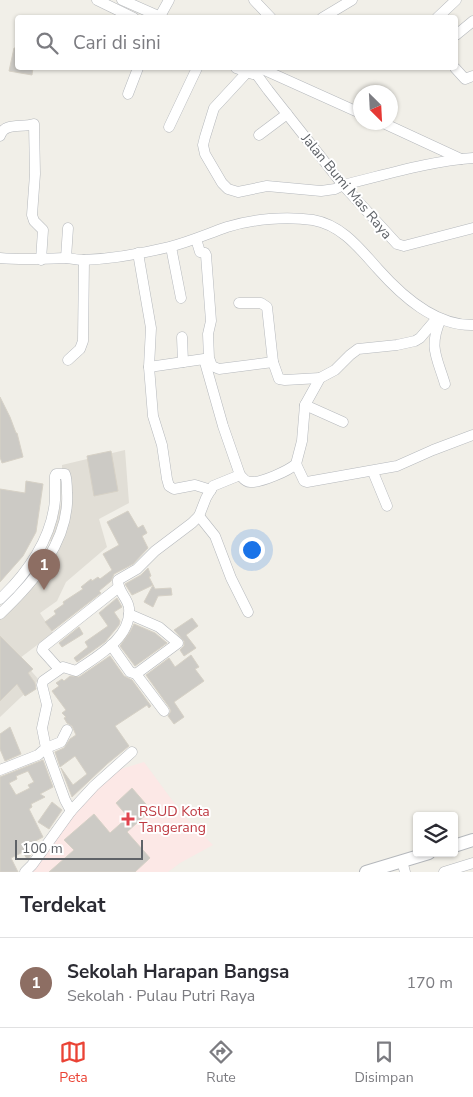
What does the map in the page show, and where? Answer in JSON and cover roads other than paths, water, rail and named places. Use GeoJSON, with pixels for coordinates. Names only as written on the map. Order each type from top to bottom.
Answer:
{"type":"FeatureCollection","features":[{"type":"Feature","properties":{"kind":"street"},"geometry":{"type":"LineString","coordinates":[[97,0],[128,15]]}},
{"type":"Feature","properties":{"kind":"street"},"geometry":{"type":"LineString","coordinates":[[122,0],[156,15]]}},
{"type":"Feature","properties":{"kind":"street"},"geometry":{"type":"LineString","coordinates":[[162,15],[169,0]]}},
{"type":"Feature","properties":{"kind":"street"},"geometry":{"type":"LineString","coordinates":[[254,0],[268,15]]}},
{"type":"Feature","properties":{"kind":"street"},"geometry":{"type":"LineString","coordinates":[[336,14],[352,0]]}},
{"type":"Feature","properties":{"kind":"street"},"geometry":{"type":"LineString","coordinates":[[440,15],[456,0]]}},
{"type":"Feature","properties":{"kind":"street"},"geometry":{"type":"LineString","coordinates":[[458,33],[473,21]]}},
{"type":"Feature","properties":{"kind":"street"},"geometry":{"type":"LineString","coordinates":[[128,94],[137,70]]}},
{"type":"Feature","properties":{"kind":"street"},"geometry":{"type":"LineString","coordinates":[[169,127],[196,70]]}},
{"type":"Feature","properties":{"kind":"street"},"geometry":{"type":"LineString","coordinates":[[353,110],[254,70],[214,108],[203,145],[205,154],[222,183],[228,189],[238,192],[267,186],[321,191],[335,189],[343,185],[460,159],[473,158]]}},
{"type":"Feature","properties":{"kind":"street","name":"Jalan Bumi Mas Raya"},"geometry":{"type":"LineString","coordinates":[[254,70],[343,185],[397,244],[410,244],[473,228]]}},
{"type":"Feature","properties":{"kind":"street"},"geometry":{"type":"LineString","coordinates":[[457,70],[465,79],[473,76]]}},
{"type":"Feature","properties":{"kind":"street"},"geometry":{"type":"LineString","coordinates":[[259,135],[287,114]]}},
{"type":"Feature","properties":{"kind":"street"},"geometry":{"type":"LineString","coordinates":[[0,136],[4,128],[10,126],[26,127],[34,124],[35,174],[32,215],[34,221],[44,230],[41,260]]}},
{"type":"Feature","properties":{"kind":"street"},"geometry":{"type":"LineString","coordinates":[[398,130],[460,159]]}},
{"type":"Feature","properties":{"kind":"street"},"geometry":{"type":"LineString","coordinates":[[0,258],[24,260],[66,258],[84,260],[171,247],[244,223],[282,219],[315,220],[333,228],[352,240],[391,283],[439,319],[473,325]]}},
{"type":"Feature","properties":{"kind":"street"},"geometry":{"type":"LineString","coordinates":[[66,258],[68,228]]}},
{"type":"Feature","properties":{"kind":"street"},"geometry":{"type":"LineString","coordinates":[[196,238],[200,252],[206,255],[211,321],[208,334],[207,359],[223,426],[240,475],[245,480],[253,482],[281,473],[296,464]]}},
{"type":"Feature","properties":{"kind":"street"},"geometry":{"type":"LineString","coordinates":[[171,247],[181,298]]}},
{"type":"Feature","properties":{"kind":"street"},"geometry":{"type":"LineString","coordinates":[[138,253],[151,328],[149,367],[153,416],[162,445],[169,486],[174,489],[195,485],[211,490]]}},
{"type":"Feature","properties":{"kind":"street"},"geometry":{"type":"LineString","coordinates":[[68,360],[80,349],[83,341],[84,260]]}},
{"type":"Feature","properties":{"kind":"street"},"geometry":{"type":"LineString","coordinates":[[239,303],[261,303],[268,307],[273,362],[279,379],[285,380],[320,378],[335,370],[358,349],[415,341],[439,319]]}},
{"type":"Feature","properties":{"kind":"street"},"geometry":{"type":"LineString","coordinates":[[439,319],[433,345],[445,384]]}},
{"type":"Feature","properties":{"kind":"street"},"geometry":{"type":"LineString","coordinates":[[182,337],[183,362]]}},
{"type":"Feature","properties":{"kind":"street"},"geometry":{"type":"LineString","coordinates":[[207,359],[212,366],[219,370],[273,362]]}},
{"type":"Feature","properties":{"kind":"street"},"geometry":{"type":"LineString","coordinates":[[149,367],[207,359]]}},
{"type":"Feature","properties":{"kind":"street"},"geometry":{"type":"LineString","coordinates":[[320,378],[305,404],[302,441],[296,464],[304,481],[373,472],[397,466],[440,447],[473,436]]}},
{"type":"Feature","properties":{"kind":"street"},"geometry":{"type":"LineString","coordinates":[[305,404],[344,422]]}},
{"type":"Feature","properties":{"kind":"street"},"geometry":{"type":"LineString","coordinates":[[373,472],[387,506]]}},
{"type":"Feature","properties":{"kind":"street"},"geometry":{"type":"LineString","coordinates":[[0,599],[15,585],[44,544],[55,501],[55,476],[56,474],[65,474],[68,501],[64,525],[53,549],[23,592],[0,614]]}},
{"type":"Feature","properties":{"kind":"street"},"geometry":{"type":"LineString","coordinates":[[71,811],[65,800],[46,748],[42,728],[47,706],[42,682],[62,667],[76,671],[111,645],[122,634],[129,614],[127,601],[119,587],[118,580],[137,569],[155,551],[199,516],[211,490],[217,483],[240,475]]}},
{"type":"Feature","properties":{"kind":"street"},"geometry":{"type":"LineString","coordinates":[[199,516],[215,536],[231,578],[248,612]]}},
{"type":"Feature","properties":{"kind":"street"},"geometry":{"type":"LineString","coordinates":[[44,544],[53,549]]}},
{"type":"Feature","properties":{"kind":"street"},"geometry":{"type":"LineString","coordinates":[[59,669],[42,650],[43,647],[119,587]]}},
{"type":"Feature","properties":{"kind":"street"},"geometry":{"type":"LineString","coordinates":[[129,614],[159,627],[178,643],[136,674]]}},
{"type":"Feature","properties":{"kind":"street"},"geometry":{"type":"LineString","coordinates":[[111,645],[130,672],[136,674],[164,711]]}},
{"type":"Feature","properties":{"kind":"street"},"geometry":{"type":"LineString","coordinates":[[0,770],[38,755],[46,748],[61,742],[67,730]]}},
{"type":"Feature","properties":{"kind":"street"},"geometry":{"type":"LineString","coordinates":[[25,872],[46,847],[71,811],[94,786],[132,752]]}},
{"type":"Feature","properties":{"kind":"street"},"geometry":{"type":"LineString","coordinates":[[458,845],[473,840]]}},
{"type":"Feature","properties":{"kind":"street"},"geometry":{"type":"LineString","coordinates":[[366,872],[398,867],[420,857]]}},
{"type":"Feature","properties":{"kind":"street"},"geometry":{"type":"LineString","coordinates":[[444,872],[473,863]]}},
{"type":"Feature","properties":{"kind":"place","name":"Sekolah Harapan Bangsa"},"geometry":{"type":"Point","coordinates":[44,590]}},
{"type":"Feature","properties":{"kind":"place","name":"RSUD Kota Tangerang"},"geometry":{"type":"Point","coordinates":[128,819]}}]}
